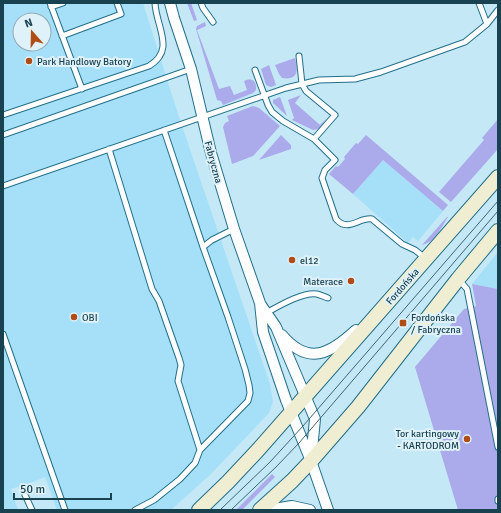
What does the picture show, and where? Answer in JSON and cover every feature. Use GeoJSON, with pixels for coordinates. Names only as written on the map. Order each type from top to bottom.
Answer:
{"type":"FeatureCollection","features":[{"type":"Feature","properties":{"kind":"main road","name":"Fordońska"},"geometry":{"type":"LineString","coordinates":[[199,510],[233,477],[291,413],[498,177]]}},
{"type":"Feature","properties":{"kind":"main road"},"geometry":{"type":"LineString","coordinates":[[260,510],[292,481],[311,461],[358,406],[458,279],[498,231]]}},
{"type":"Feature","properties":{"kind":"street","name":"Fabryczna"},"geometry":{"type":"LineString","coordinates":[[165,3],[174,18]]}},
{"type":"Feature","properties":{"kind":"street","name":"Fabryczna"},"geometry":{"type":"LineString","coordinates":[[170,3],[191,69],[211,153],[234,229],[260,303],[276,327],[316,423],[311,461]]}},
{"type":"Feature","properties":{"kind":"street","name":"Fabryczna"},"geometry":{"type":"LineString","coordinates":[[260,303],[263,332],[291,413],[311,461],[328,510]]}},
{"type":"Feature","properties":{"kind":"street"},"geometry":{"type":"LineString","coordinates":[[276,327],[286,340],[300,350],[311,353],[324,352],[340,344],[385,305]]}},
{"type":"Feature","properties":{"kind":"street"},"geometry":{"type":"LineString","coordinates":[[268,510],[292,506],[310,510]]}},
{"type":"Feature","properties":{"kind":"lane"},"geometry":{"type":"LineString","coordinates":[[63,3],[51,5],[82,89]]}},
{"type":"Feature","properties":{"kind":"lane"},"geometry":{"type":"LineString","coordinates":[[62,36],[121,14],[117,3]]}},
{"type":"Feature","properties":{"kind":"lane"},"geometry":{"type":"LineString","coordinates":[[3,115],[155,63],[162,54],[164,45],[155,14],[154,3]]}},
{"type":"Feature","properties":{"kind":"lane"},"geometry":{"type":"LineString","coordinates":[[201,3],[213,22]]}},
{"type":"Feature","properties":{"kind":"lane"},"geometry":{"type":"LineString","coordinates":[[479,3],[487,24]]}},
{"type":"Feature","properties":{"kind":"lane"},"geometry":{"type":"LineString","coordinates":[[3,186],[302,84],[318,80],[355,79],[381,72],[465,42],[487,24],[498,10]]}},
{"type":"Feature","properties":{"kind":"lane"},"geometry":{"type":"LineString","coordinates":[[299,56],[302,84],[306,91],[335,116],[314,139]]}},
{"type":"Feature","properties":{"kind":"lane"},"geometry":{"type":"LineString","coordinates":[[3,135],[191,69]]}},
{"type":"Feature","properties":{"kind":"lane"},"geometry":{"type":"LineString","coordinates":[[255,70],[268,105],[277,116],[314,139],[335,160],[325,170],[322,178],[336,219],[347,225],[355,224],[364,219],[372,219],[402,244],[415,250],[426,258]]}},
{"type":"Feature","properties":{"kind":"lane"},"geometry":{"type":"LineString","coordinates":[[135,510],[154,500],[180,479],[195,463],[200,450],[248,401],[250,392],[245,369],[233,331],[202,247],[164,130]]}},
{"type":"Feature","properties":{"kind":"lane"},"geometry":{"type":"LineString","coordinates":[[109,149],[152,289],[158,301],[179,358],[181,365],[178,381],[200,450]]}},
{"type":"Feature","properties":{"kind":"lane"},"geometry":{"type":"LineString","coordinates":[[202,247],[234,229]]}},
{"type":"Feature","properties":{"kind":"lane"},"geometry":{"type":"LineString","coordinates":[[458,279],[467,289],[498,447]]}},
{"type":"Feature","properties":{"kind":"lane"},"geometry":{"type":"LineString","coordinates":[[266,313],[309,294],[316,294],[328,298]]}},
{"type":"Feature","properties":{"kind":"lane"},"geometry":{"type":"LineString","coordinates":[[3,334],[64,510]]}},
{"type":"Feature","properties":{"kind":"lane"},"geometry":{"type":"LineString","coordinates":[[25,495],[32,510]]}},
{"type":"Feature","properties":{"kind":"shaded area"},"geometry":{"type":"Polygon","coordinates":[[[3,3],[143,3],[179,117],[270,384],[273,402],[269,413],[211,474],[171,510],[57,510],[45,477],[11,489],[18,510],[3,510],[3,3]]]}},
{"type":"Feature","properties":{"kind":"shaded area"},"geometry":{"type":"Polygon","coordinates":[[[187,3],[191,3],[197,20],[194,21],[187,3]]]}},
{"type":"Feature","properties":{"kind":"shaded area"},"geometry":{"type":"Polygon","coordinates":[[[205,22],[206,26],[197,30],[219,89],[230,86],[234,95],[247,90],[244,81],[252,80],[256,85],[256,90],[253,93],[223,105],[221,101],[217,100],[196,29],[197,26],[205,22]]]}},
{"type":"Feature","properties":{"kind":"shaded area"},"geometry":{"type":"Polygon","coordinates":[[[295,58],[297,66],[296,73],[292,78],[282,78],[275,65],[295,58]]]}},
{"type":"Feature","properties":{"kind":"shaded area"},"geometry":{"type":"Polygon","coordinates":[[[269,65],[276,85],[271,87],[266,85],[261,69],[269,65]]]}},
{"type":"Feature","properties":{"kind":"shaded area"},"geometry":{"type":"Polygon","coordinates":[[[301,95],[295,103],[320,125],[327,118],[319,129],[313,130],[292,120],[294,118],[288,100],[301,95]]]}},
{"type":"Feature","properties":{"kind":"shaded area"},"geometry":{"type":"Polygon","coordinates":[[[280,97],[287,116],[273,103],[273,100],[280,97]]]}},
{"type":"Feature","properties":{"kind":"shaded area"},"geometry":{"type":"Polygon","coordinates":[[[253,106],[259,108],[280,126],[253,156],[232,164],[223,127],[225,123],[229,121],[227,116],[253,106]]]}},
{"type":"Feature","properties":{"kind":"shaded area"},"geometry":{"type":"Polygon","coordinates":[[[498,119],[498,149],[451,202],[439,192],[484,140],[482,138],[498,119]]]}},
{"type":"Feature","properties":{"kind":"shaded area"},"geometry":{"type":"Polygon","coordinates":[[[281,135],[291,145],[291,149],[259,160],[281,135]]]}},
{"type":"Feature","properties":{"kind":"shaded area"},"geometry":{"type":"Polygon","coordinates":[[[366,135],[448,205],[443,211],[383,160],[353,194],[329,174],[345,159],[344,157],[356,143],[358,144],[366,135]]]}},
{"type":"Feature","properties":{"kind":"shaded area"},"geometry":{"type":"Polygon","coordinates":[[[383,160],[443,211],[418,241],[413,237],[408,243],[353,194],[383,160]]]}},
{"type":"Feature","properties":{"kind":"shaded area"},"geometry":{"type":"Polygon","coordinates":[[[447,217],[434,238],[422,245],[447,217]]]}},
{"type":"Feature","properties":{"kind":"shaded area"},"geometry":{"type":"Polygon","coordinates":[[[498,252],[498,289],[472,284],[498,252]]]}},
{"type":"Feature","properties":{"kind":"shaded area","name":"Tor kartingowy - KARTODROM"},"geometry":{"type":"Polygon","coordinates":[[[472,284],[498,289],[498,510],[458,510],[415,367],[464,309],[476,306],[472,284]]]}},
{"type":"Feature","properties":{"kind":"shaded area"},"geometry":{"type":"Polygon","coordinates":[[[272,474],[275,477],[242,510],[236,510],[272,474]]]}},
{"type":"Feature","properties":{"kind":"tram line"},"geometry":{"type":"LineString","coordinates":[[220,510],[270,462],[303,426],[498,201]]}},
{"type":"Feature","properties":{"kind":"tram line"},"geometry":{"type":"LineString","coordinates":[[231,510],[299,443],[498,211]]}},
{"type":"Feature","properties":{"kind":"place","name":"Park Handlowy Batory"},"geometry":{"type":"Point","coordinates":[29,61]}},
{"type":"Feature","properties":{"kind":"place","name":"el12"},"geometry":{"type":"Point","coordinates":[292,260]}},
{"type":"Feature","properties":{"kind":"place","name":"Materace"},"geometry":{"type":"Point","coordinates":[351,281]}},
{"type":"Feature","properties":{"kind":"place","name":"OBI"},"geometry":{"type":"Point","coordinates":[74,317]}},
{"type":"Feature","properties":{"kind":"place","name":"Fordońska / Fabryczna"},"geometry":{"type":"Point","coordinates":[403,323]}},
{"type":"Feature","properties":{"kind":"place","name":"Tor kartingowy - KARTODROM"},"geometry":{"type":"Point","coordinates":[467,439]}}]}
